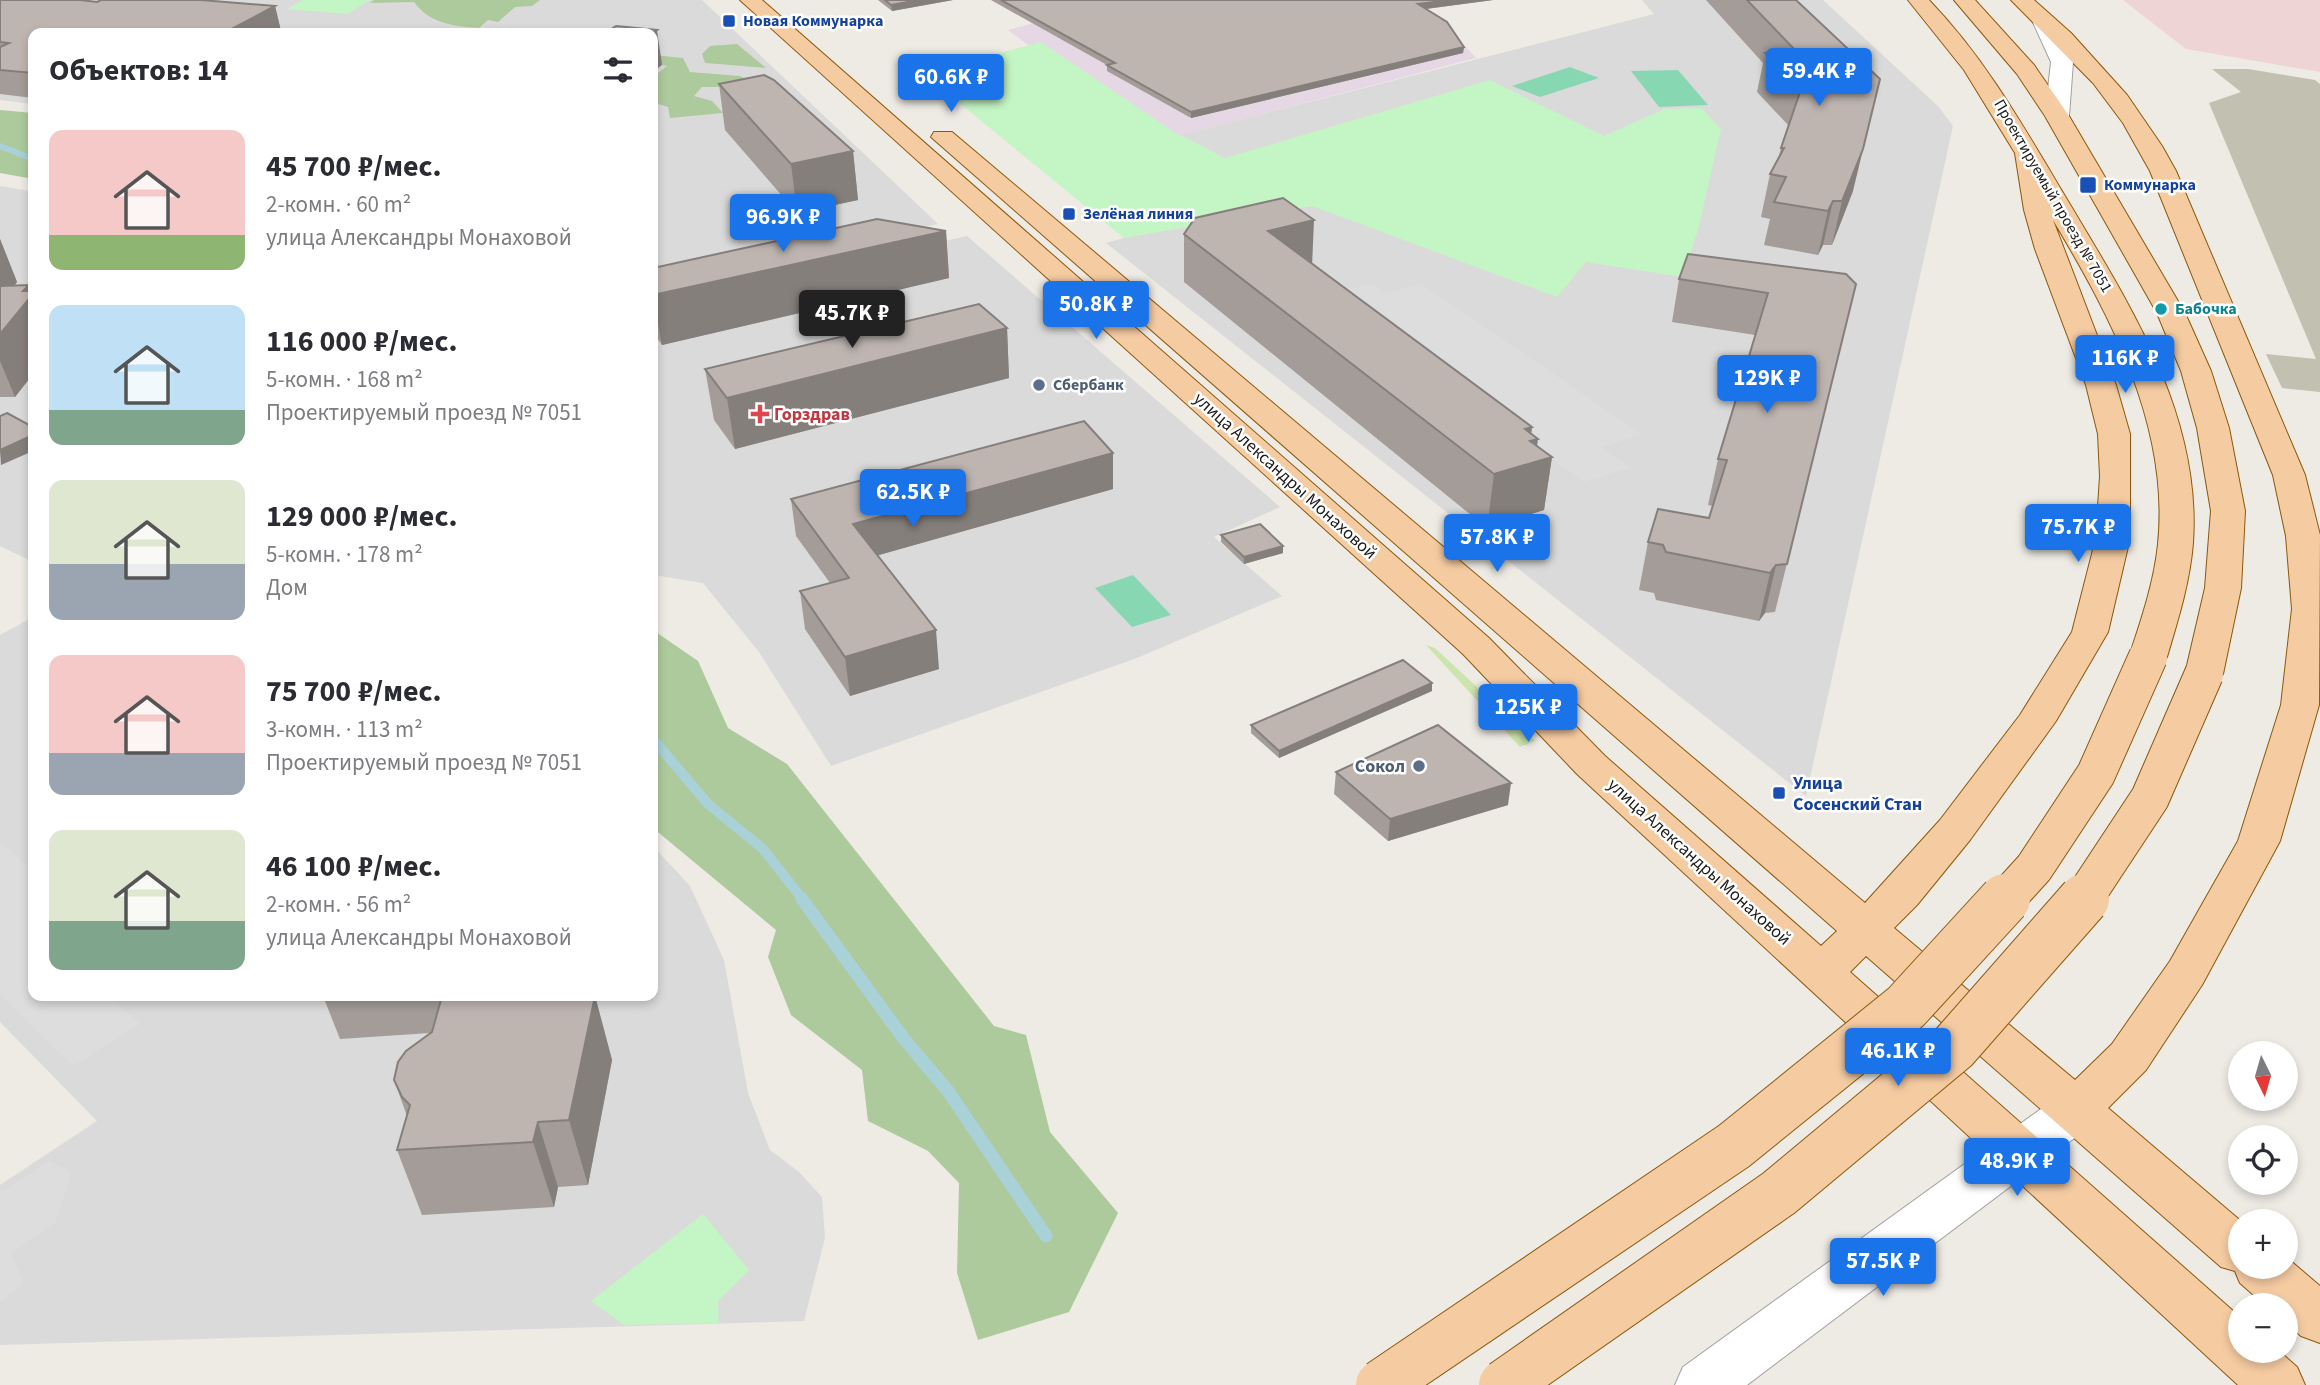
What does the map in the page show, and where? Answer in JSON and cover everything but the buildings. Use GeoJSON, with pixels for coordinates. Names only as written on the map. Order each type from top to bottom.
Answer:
{"type":"FeatureCollection","features":[{"type":"Feature","properties":{"kind":"main road","name":"улица Александры Монаховой"},"geometry":{"type":"LineString","coordinates":[[750,0],[1476,646],[1591,765],[2277,1385]]}},
{"type":"Feature","properties":{"kind":"main road"},"geometry":{"type":"LineString","coordinates":[[784,0],[822,32]]}},
{"type":"Feature","properties":{"kind":"main road","name":"Проектируемый проезд № 7051"},"geometry":{"type":"LineString","coordinates":[[1381,1385],[1734,1146],[1906,1007],[2034,868],[2096,774],[2148,657],[2172,578],[2176,509],[2168,455],[2148,381],[2126,325],[1999,101],[1940,23],[1918,0]]}},
{"type":"Feature","properties":{"kind":"main road"},"geometry":{"type":"LineString","coordinates":[[1504,1385],[1779,1193],[1954,1047],[2086,897],[2150,798],[2204,674],[2223,588],[2228,511],[2213,428],[2196,371],[2171,313],[2057,116],[2026,70],[1964,0]]}},
{"type":"Feature","properties":{"kind":"main road"},"geometry":{"type":"LineString","coordinates":[[2032,9],[2115,92],[2148,141],[2162,171],[2289,475],[2303,536],[2310,609],[2300,705],[2259,841],[2186,973],[2116,1071],[2076,1110]]}},
{"type":"Feature","properties":{"kind":"main road","name":"улица Александры Монаховой"},"geometry":{"type":"LineString","coordinates":[[921,118],[2228,1241]]}},
{"type":"Feature","properties":{"kind":"main road"},"geometry":{"type":"LineString","coordinates":[[1822,972],[1928,864],[2036,721],[2090,632],[2113,538],[2116,476],[2114,434],[2101,385],[2049,249],[2037,210],[2027,152]]}},
{"type":"Feature","properties":{"kind":"main road"},"geometry":{"type":"LineString","coordinates":[[2273,1279],[2320,1320]]}},
{"type":"Feature","properties":{"kind":"street"},"geometry":{"type":"LineString","coordinates":[[2032,9],[2062,62],[2057,116]]}},
{"type":"Feature","properties":{"kind":"street"},"geometry":{"type":"LineString","coordinates":[[1703,1385],[2076,1110]]}},
{"type":"Feature","properties":{"kind":"shaded area"},"geometry":{"type":"Polygon","coordinates":[[[0,0],[702,0],[938,224],[658,283],[658,28],[28,28],[28,103],[0,100],[0,0]]]}},
{"type":"Feature","properties":{"kind":"shaded area"},"geometry":{"type":"Polygon","coordinates":[[[1486,0],[1415,11],[1465,46],[1476,58],[1156,142],[1008,30],[1052,18],[1486,0]]]}},
{"type":"Feature","properties":{"kind":"shaded area"},"geometry":{"type":"Polygon","coordinates":[[[1642,0],[1823,0],[1938,106],[1953,126],[1806,796],[1106,243],[1230,208],[1152,142],[1654,14],[1642,0]]]}},
{"type":"Feature","properties":{"kind":"shaded area"},"geometry":{"type":"Polygon","coordinates":[[[2123,0],[2320,0],[2320,72],[2186,49],[2123,0]]]}},
{"type":"Feature","properties":{"kind":"shaded area"},"geometry":{"type":"Polygon","coordinates":[[[2212,69],[2248,69],[2315,80],[2320,84],[2320,392],[2282,388],[2266,354],[2316,359],[2209,103],[2241,92],[2212,69]]]}},
{"type":"Feature","properties":{"kind":"shaded area"},"geometry":{"type":"Polygon","coordinates":[[[0,186],[28,191],[28,560],[0,546],[0,186]]]}},
{"type":"Feature","properties":{"kind":"shaded area"},"geometry":{"type":"Polygon","coordinates":[[[967,236],[1280,507],[1214,537],[1282,596],[1137,658],[831,766],[759,652],[703,583],[658,576],[658,305],[967,236]]]}},
{"type":"Feature","properties":{"kind":"shaded area"},"geometry":{"type":"Polygon","coordinates":[[[1371,284],[1385,293],[1421,284],[1642,434],[1601,447],[1630,468],[1584,482],[1330,295],[1371,284]]]}},
{"type":"Feature","properties":{"kind":"shaded area"},"geometry":{"type":"Polygon","coordinates":[[[28,620],[28,1001],[658,1001],[658,851],[690,886],[724,960],[748,1093],[770,1150],[799,1172],[822,1197],[825,1238],[804,1321],[0,1345],[0,1185],[97,1121],[0,1022],[0,635],[28,620]]]}},
{"type":"Feature","properties":{"kind":"shaded area"},"geometry":{"type":"Polygon","coordinates":[[[0,842],[28,867],[28,1001],[115,1001],[140,1024],[73,1066],[0,994],[0,842]]]}},
{"type":"Feature","properties":{"kind":"shaded area"},"geometry":{"type":"Polygon","coordinates":[[[50,1161],[71,1173],[56,1222],[11,1253],[24,1284],[0,1302],[0,1193],[50,1161]]]}},
{"type":"Feature","properties":{"kind":"green space"},"geometry":{"type":"Polygon","coordinates":[[[303,0],[370,0],[347,14],[287,9],[303,0]]]}},
{"type":"Feature","properties":{"kind":"green space"},"geometry":{"type":"Polygon","coordinates":[[[374,0],[540,0],[532,6],[515,7],[498,22],[488,20],[479,28],[452,25],[435,19],[414,2],[370,3],[374,0]]]}},
{"type":"Feature","properties":{"kind":"green space"},"geometry":{"type":"Polygon","coordinates":[[[1041,42],[1174,132],[1225,158],[1490,80],[1604,136],[1664,109],[1701,108],[1721,129],[1698,230],[1683,277],[1586,262],[1557,297],[1312,206],[1124,238],[930,79],[951,66],[1041,42]]]}},
{"type":"Feature","properties":{"kind":"green space"},"geometry":{"type":"Polygon","coordinates":[[[737,44],[766,68],[705,63],[702,54],[710,46],[737,44]]]}},
{"type":"Feature","properties":{"kind":"green space"},"geometry":{"type":"Polygon","coordinates":[[[658,56],[683,58],[690,72],[740,76],[764,89],[736,94],[719,87],[702,87],[694,96],[712,101],[723,113],[670,118],[668,107],[658,104],[658,73],[667,66],[658,64],[658,56]]]}},
{"type":"Feature","properties":{"kind":"green space"},"geometry":{"type":"Polygon","coordinates":[[[1570,67],[1599,78],[1540,97],[1512,86],[1570,67]]]}},
{"type":"Feature","properties":{"kind":"green space"},"geometry":{"type":"Polygon","coordinates":[[[1678,70],[1708,105],[1659,107],[1631,71],[1678,70]]]}},
{"type":"Feature","properties":{"kind":"green space"},"geometry":{"type":"Polygon","coordinates":[[[0,110],[28,113],[28,178],[0,173],[0,110]]]}},
{"type":"Feature","properties":{"kind":"green space"},"geometry":{"type":"Polygon","coordinates":[[[1133,575],[1171,615],[1132,627],[1095,588],[1133,575]]]}},
{"type":"Feature","properties":{"kind":"green space"},"geometry":{"type":"Polygon","coordinates":[[[658,633],[698,661],[728,728],[787,764],[994,1026],[1026,1035],[1050,1132],[1118,1213],[1069,1312],[978,1340],[957,1273],[959,1183],[928,1151],[868,1121],[862,1070],[791,1015],[768,957],[776,930],[658,832],[658,633]]]}},
{"type":"Feature","properties":{"kind":"green space"},"geometry":{"type":"Polygon","coordinates":[[[1426,645],[1435,648],[1535,741],[1520,747],[1426,645]]]}},
{"type":"Feature","properties":{"kind":"green space"},"geometry":{"type":"Polygon","coordinates":[[[703,1214],[749,1270],[718,1301],[719,1323],[624,1325],[591,1301],[703,1214]]]}},
{"type":"Feature","properties":{"kind":"waterway"},"geometry":{"type":"LineString","coordinates":[[0,146],[28,157]]}},
{"type":"Feature","properties":{"kind":"waterway"},"geometry":{"type":"LineString","coordinates":[[658,745],[708,804],[763,849],[804,901]]}},
{"type":"Feature","properties":{"kind":"waterway"},"geometry":{"type":"LineString","coordinates":[[802,899],[904,1039],[948,1091],[1046,1236]]}},
{"type":"Feature","properties":{"kind":"place","name":"Новая Коммунарка"},"geometry":{"type":"Point","coordinates":[729,21]}},
{"type":"Feature","properties":{"kind":"place","name":"Коммунарка"},"geometry":{"type":"Point","coordinates":[2088,185]}},
{"type":"Feature","properties":{"kind":"place","name":"Зелёная линия"},"geometry":{"type":"Point","coordinates":[1069,214]}},
{"type":"Feature","properties":{"kind":"place","name":"Бабочка"},"geometry":{"type":"Point","coordinates":[2161,309]}},
{"type":"Feature","properties":{"kind":"place","name":"Сбербанк"},"geometry":{"type":"Point","coordinates":[1039,385]}},
{"type":"Feature","properties":{"kind":"place","name":"Горздрав"},"geometry":{"type":"Point","coordinates":[760,414]}},
{"type":"Feature","properties":{"kind":"place","name":"Сокол"},"geometry":{"type":"Point","coordinates":[1419,766]}},
{"type":"Feature","properties":{"kind":"place","name":"Улица Сосенский Стан"},"geometry":{"type":"Point","coordinates":[1779,793]}}]}
